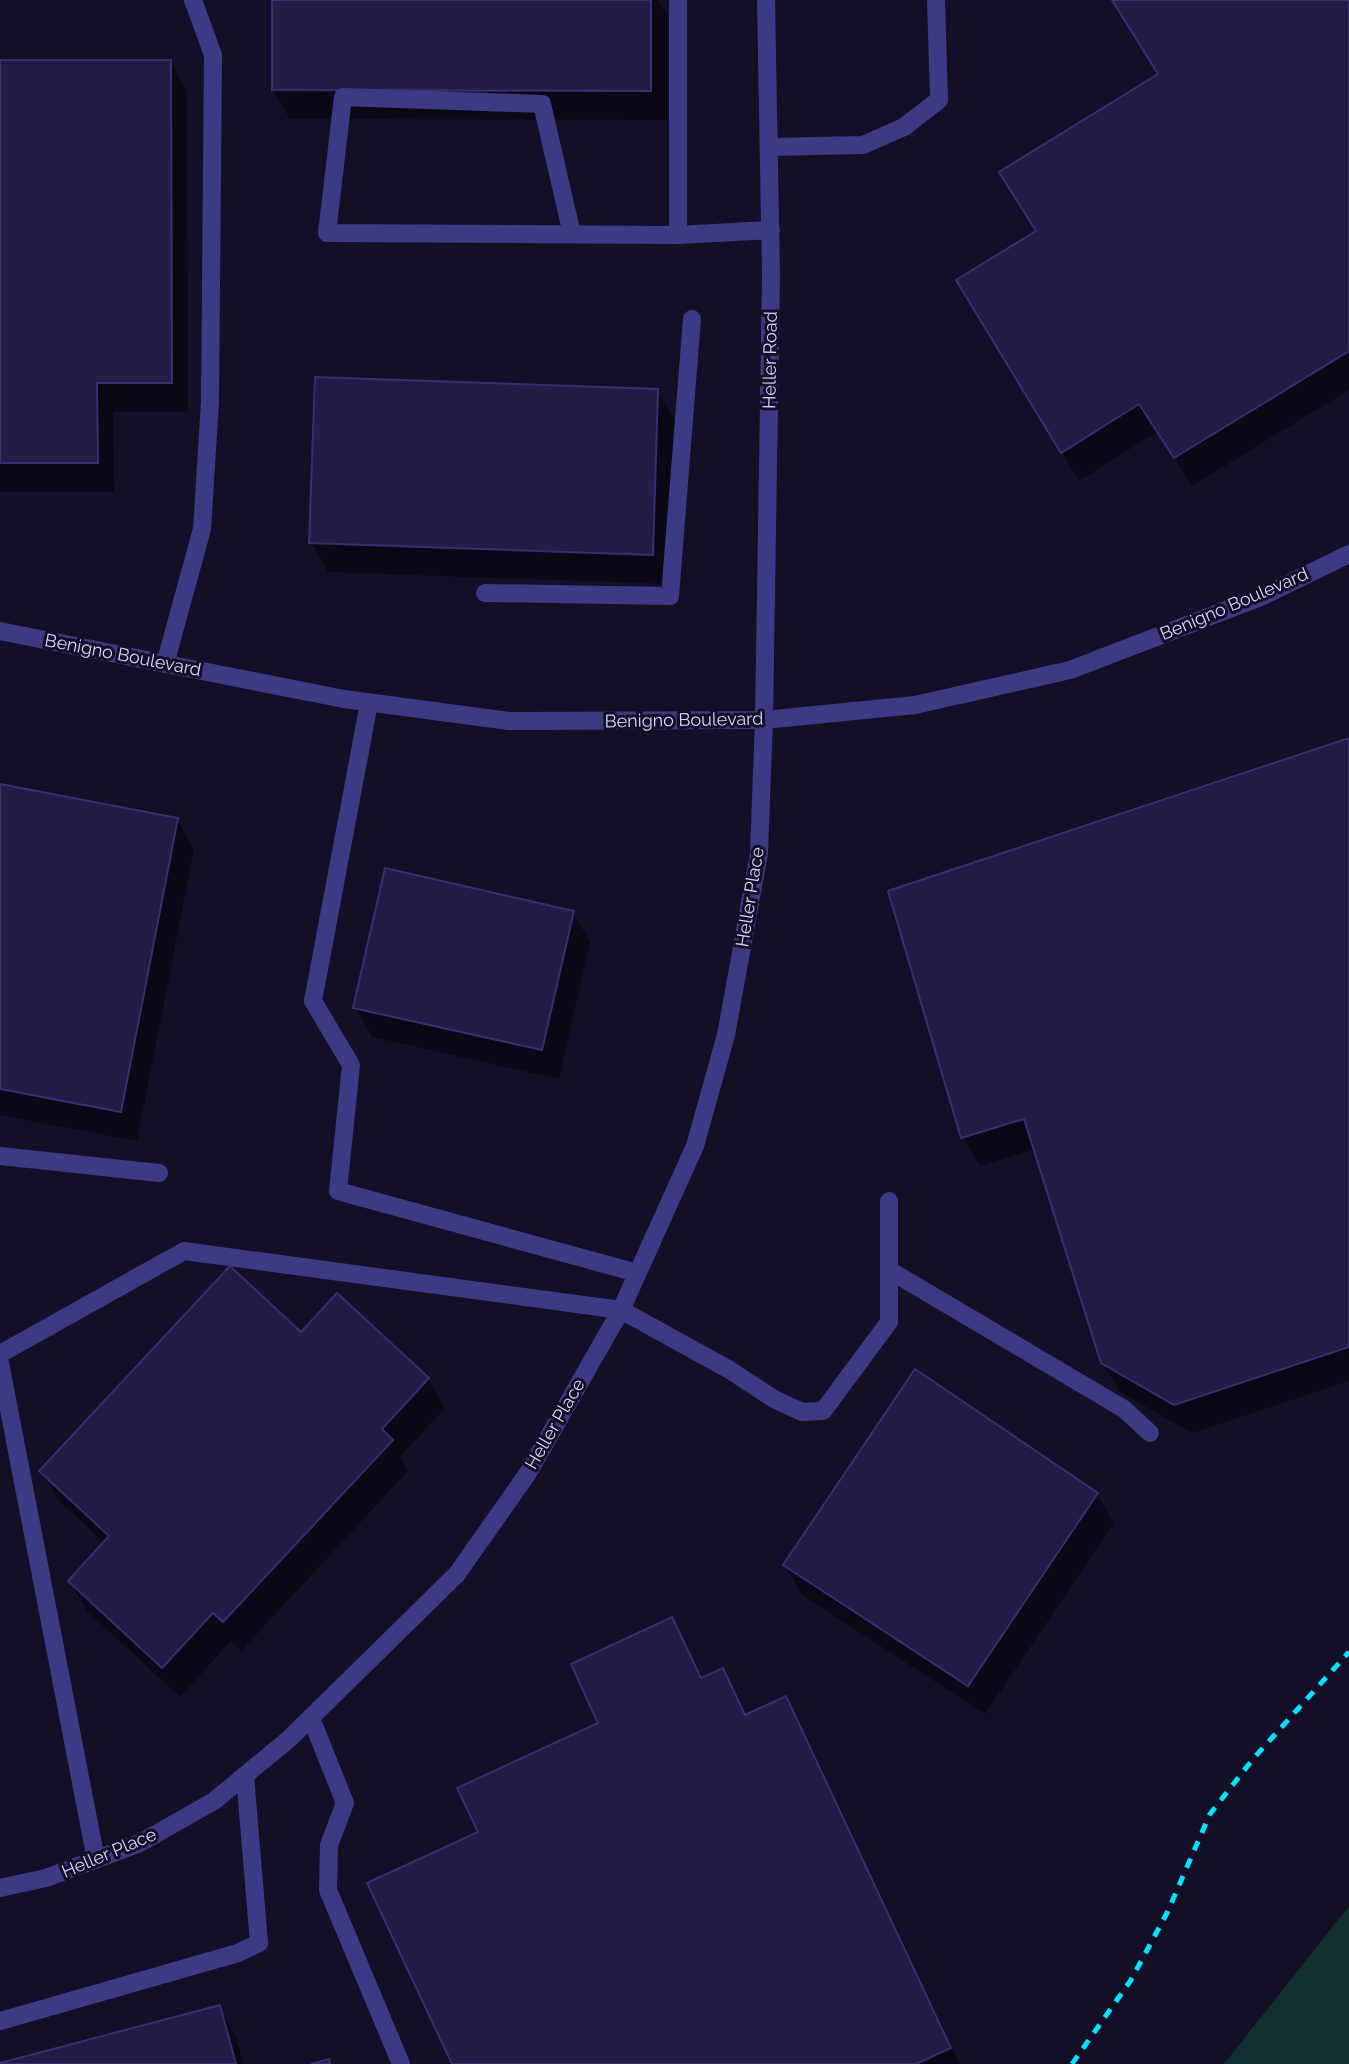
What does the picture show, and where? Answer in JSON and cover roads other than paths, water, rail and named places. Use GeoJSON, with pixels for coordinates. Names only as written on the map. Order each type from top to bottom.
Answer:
{"type":"FeatureCollection","features":[{"type":"Feature","properties":{"kind":"street"},"geometry":{"type":"LineString","coordinates":[[164,664],[202,529],[210,401],[213,55],[193,0]]}},
{"type":"Feature","properties":{"kind":"street"},"geometry":{"type":"LineString","coordinates":[[678,0],[678,235]]}},
{"type":"Feature","properties":{"kind":"street","name":"Heller Road"},"geometry":{"type":"LineString","coordinates":[[764,720],[771,230],[766,0]]}},
{"type":"Feature","properties":{"kind":"street"},"geometry":{"type":"LineString","coordinates":[[769,147],[863,145],[904,127],[939,100],[936,0]]}},
{"type":"Feature","properties":{"kind":"street"},"geometry":{"type":"LineString","coordinates":[[572,234],[542,104],[342,97],[327,233],[678,235],[771,230]]}},
{"type":"Feature","properties":{"kind":"street"},"geometry":{"type":"LineString","coordinates":[[485,593],[670,596],[692,319]]}},
{"type":"Feature","properties":{"kind":"street","name":"Benigno Boulevard"},"geometry":{"type":"LineString","coordinates":[[0,631],[344,699],[509,721],[764,720],[915,705],[1070,670],[1263,596],[1349,554]]}},
{"type":"Feature","properties":{"kind":"street"},"geometry":{"type":"LineString","coordinates":[[369,703],[313,1001],[351,1065],[338,1191],[637,1273]]}},
{"type":"Feature","properties":{"kind":"street","name":"Heller Place"},"geometry":{"type":"LineString","coordinates":[[0,1888],[46,1878],[140,1843],[214,1801],[289,1739],[457,1574],[528,1473],[621,1310],[695,1146],[726,1035],[759,853],[764,720]]}},
{"type":"Feature","properties":{"kind":"street"},"geometry":{"type":"LineString","coordinates":[[0,1156],[159,1173]]}},
{"type":"Feature","properties":{"kind":"street"},"geometry":{"type":"LineString","coordinates":[[0,1354],[184,1251],[621,1310],[728,1369],[774,1399],[802,1412],[823,1411],[889,1322],[889,1201]]}},
{"type":"Feature","properties":{"kind":"street"},"geometry":{"type":"LineString","coordinates":[[889,1270],[1124,1409],[1150,1433]]}},
{"type":"Feature","properties":{"kind":"street"},"geometry":{"type":"LineString","coordinates":[[0,1363],[96,1860]]}},
{"type":"Feature","properties":{"kind":"street"},"geometry":{"type":"LineString","coordinates":[[311,1718],[345,1803],[329,1845],[328,1890],[401,2064]]}},
{"type":"Feature","properties":{"kind":"street"},"geometry":{"type":"LineString","coordinates":[[0,2021],[239,1953],[259,1943],[245,1776]]}},
{"type":"Feature","properties":{"kind":"railway"},"geometry":{"type":"LineString","coordinates":[[1072,2064],[1131,1980],[1167,1913],[1210,1814],[1253,1759],[1349,1652]]}}]}
